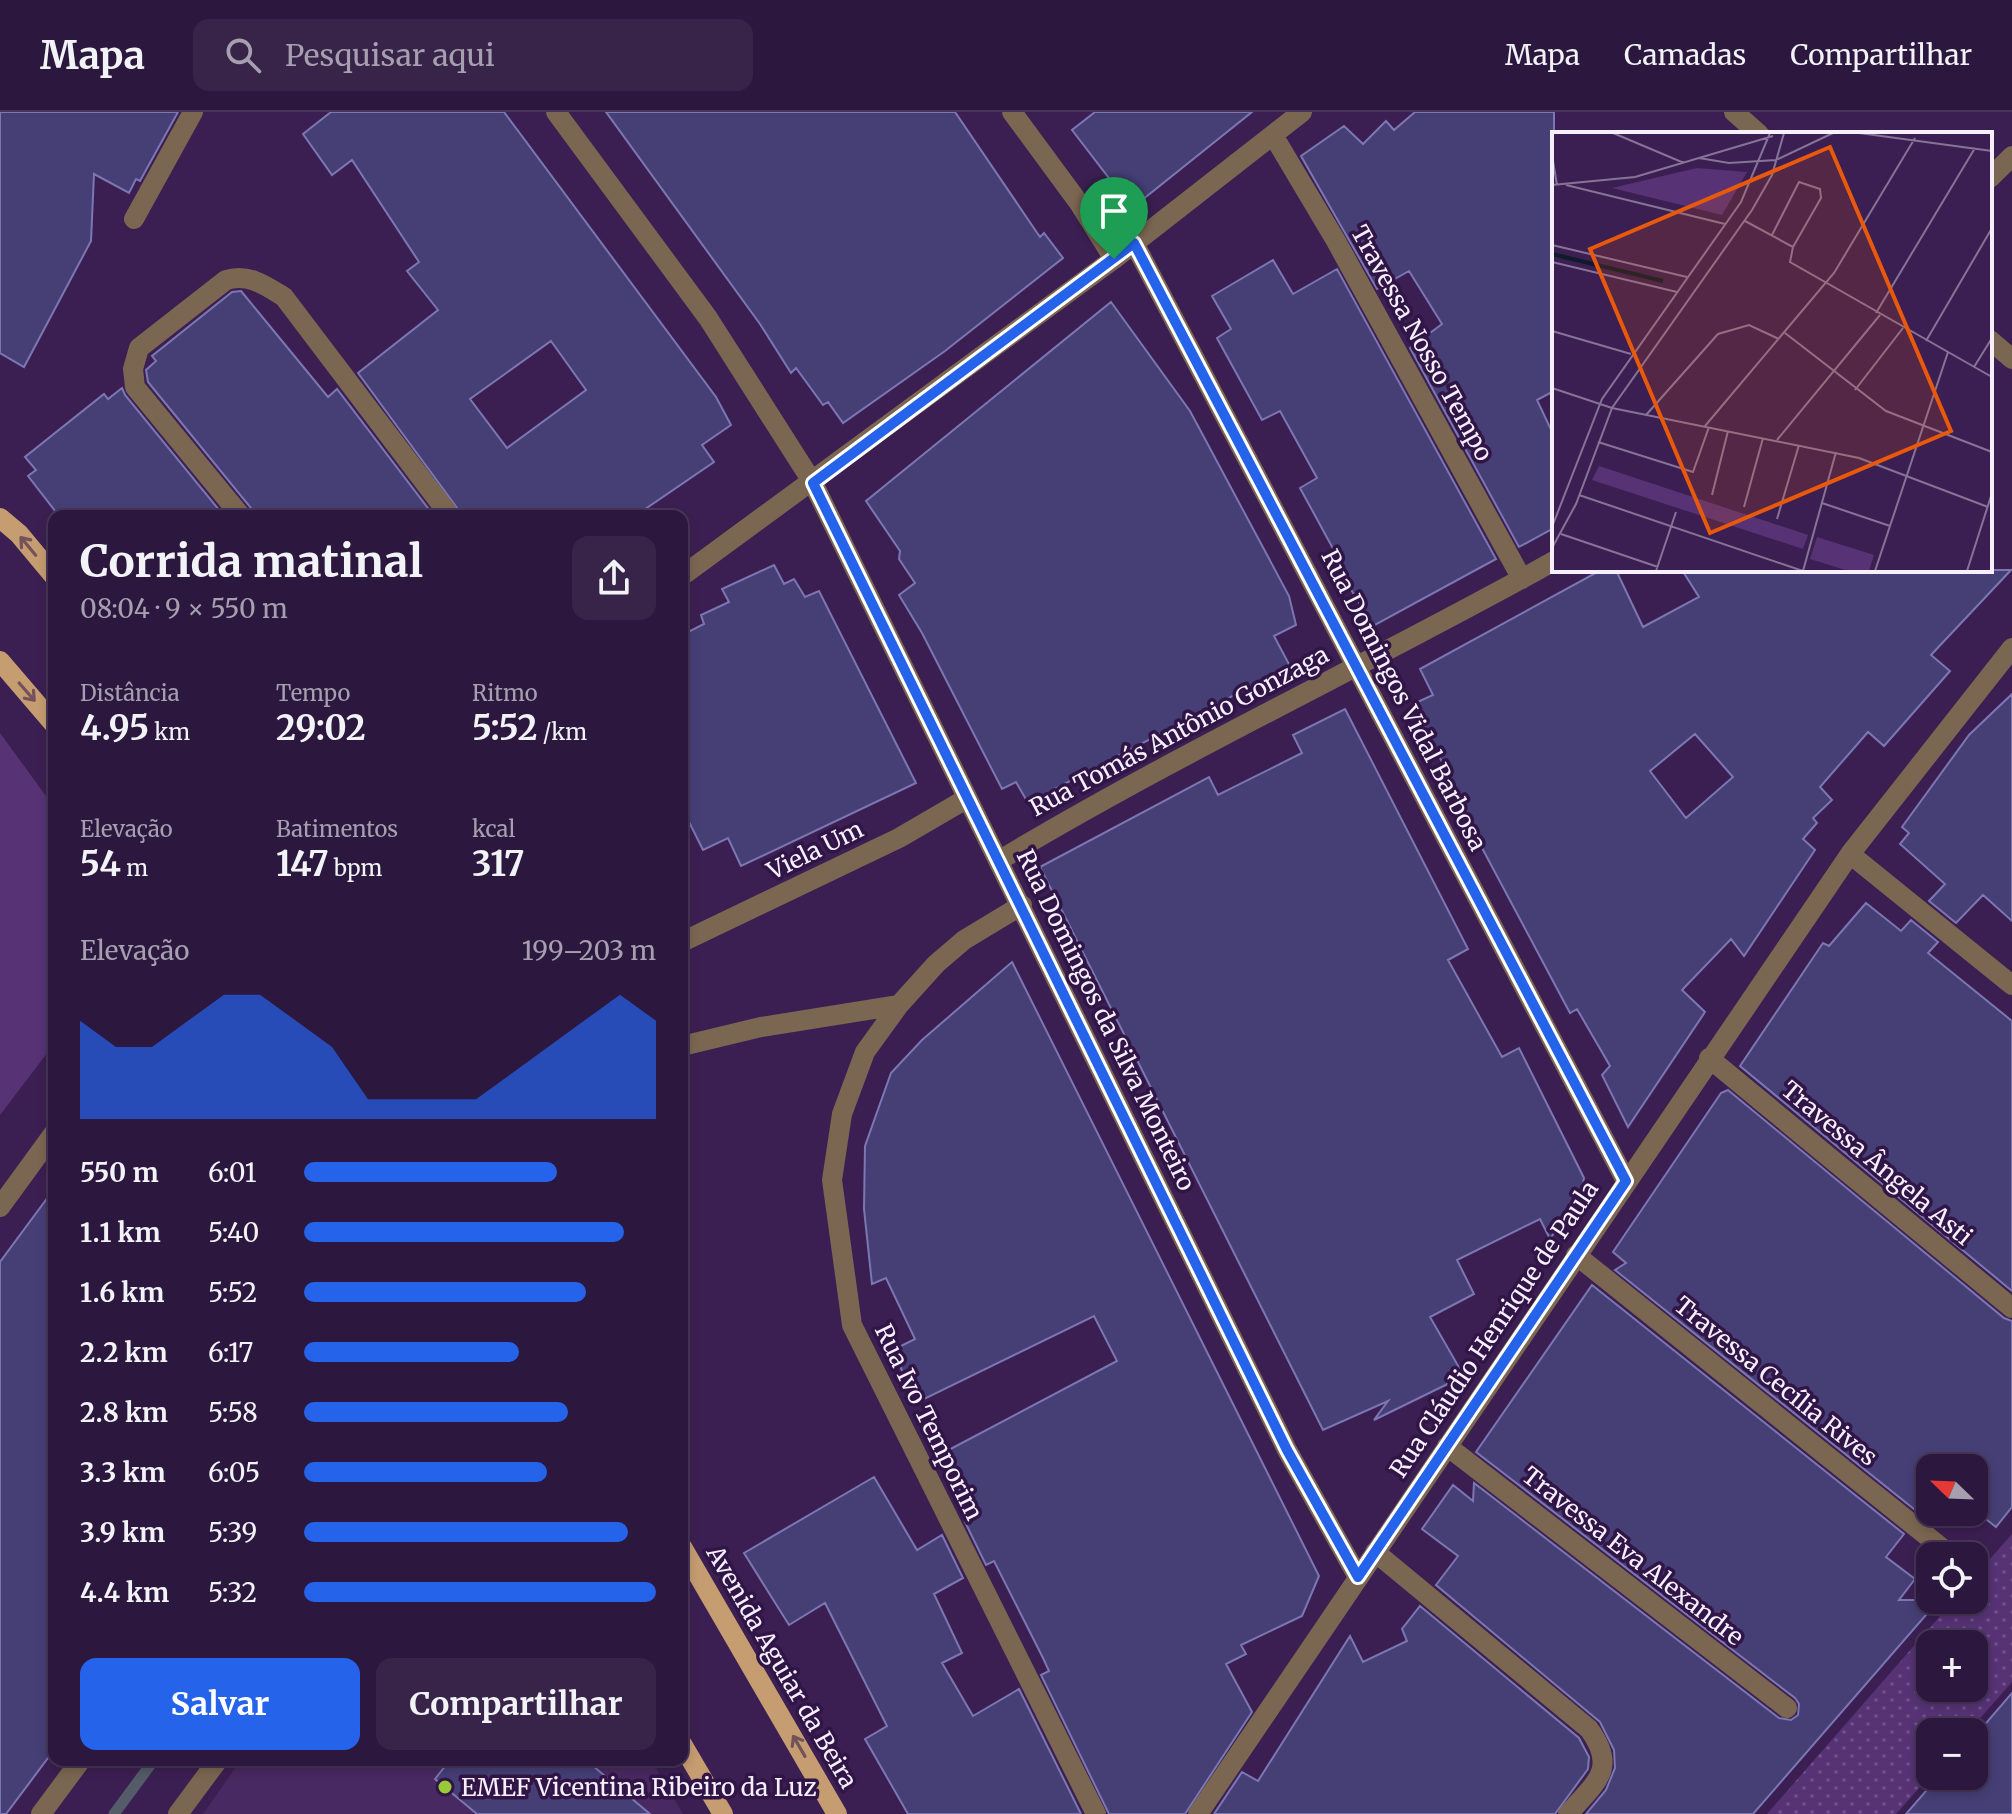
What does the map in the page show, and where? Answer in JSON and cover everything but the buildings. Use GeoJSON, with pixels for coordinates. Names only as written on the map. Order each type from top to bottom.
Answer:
{"type":"FeatureCollection","features":[{"type":"Feature","properties":{"kind":"main road"},"geometry":{"type":"LineString","coordinates":[[0,518],[19,534],[48,569]]}},
{"type":"Feature","properties":{"kind":"main road"},"geometry":{"type":"LineString","coordinates":[[0,661],[48,717]]}},
{"type":"Feature","properties":{"kind":"main road","name":"Avenida Aguiar da Beira"},"geometry":{"type":"LineString","coordinates":[[688,1557],[837,1814]]}},
{"type":"Feature","properties":{"kind":"main road"},"geometry":{"type":"LineString","coordinates":[[688,1754],[723,1814]]}},
{"type":"Feature","properties":{"kind":"street"},"geometry":{"type":"LineString","coordinates":[[134,219],[193,112]]}},
{"type":"Feature","properties":{"kind":"street","name":"Rua Domingos da Silva Monteiro"},"geometry":{"type":"LineString","coordinates":[[556,112],[708,318],[813,483],[1287,1450],[1358,1577]]}},
{"type":"Feature","properties":{"kind":"street"},"geometry":{"type":"LineString","coordinates":[[1012,112],[1079,203],[1114,259]]}},
{"type":"Feature","properties":{"kind":"street"},"geometry":{"type":"LineString","coordinates":[[688,572],[813,483],[1114,259],[1302,112]]}},
{"type":"Feature","properties":{"kind":"street"},"geometry":{"type":"LineString","coordinates":[[1734,112],[1757,132]]}},
{"type":"Feature","properties":{"kind":"street","name":"Travessa Nosso Tempo"},"geometry":{"type":"LineString","coordinates":[[1273,135],[1390,336],[1522,579]]}},
{"type":"Feature","properties":{"kind":"street"},"geometry":{"type":"LineString","coordinates":[[1992,176],[2012,156]]}},
{"type":"Feature","properties":{"kind":"street","name":"Rua Domingos Vidal Barbosa"},"geometry":{"type":"LineString","coordinates":[[1134,243],[1626,1181]]}},
{"type":"Feature","properties":{"kind":"street"},"geometry":{"type":"LineString","coordinates":[[236,510],[135,387],[133,369],[139,348],[226,280],[239,276],[263,283],[284,297],[445,510]]}},
{"type":"Feature","properties":{"kind":"street"},"geometry":{"type":"LineString","coordinates":[[1992,342],[2012,359]]}},
{"type":"Feature","properties":{"kind":"street","name":"Rua Tomás Antônio Gonzaga"},"geometry":{"type":"LineString","coordinates":[[1000,860],[1108,795],[1437,627],[1552,562]]}},
{"type":"Feature","properties":{"kind":"street","name":"Rua Cláudio Henrique de Paula"},"geometry":{"type":"LineString","coordinates":[[1198,1814],[1850,854],[2012,648]]}},
{"type":"Feature","properties":{"kind":"street","name":"Viela Um"},"geometry":{"type":"LineString","coordinates":[[688,939],[899,838],[966,799]]}},
{"type":"Feature","properties":{"kind":"street"},"geometry":{"type":"LineString","coordinates":[[1850,854],[2012,985]]}},
{"type":"Feature","properties":{"kind":"street","name":"Rua Ivo Temporim"},"geometry":{"type":"LineString","coordinates":[[1022,905],[964,940],[899,1005],[865,1052],[842,1114],[832,1180],[852,1325],[1096,1814]]}},
{"type":"Feature","properties":{"kind":"street"},"geometry":{"type":"LineString","coordinates":[[688,1045],[761,1027],[899,1005]]}},
{"type":"Feature","properties":{"kind":"street","name":"Travessa Ângela Asti"},"geometry":{"type":"LineString","coordinates":[[1709,1058],[2012,1308]]}},
{"type":"Feature","properties":{"kind":"street"},"geometry":{"type":"LineString","coordinates":[[0,1207],[48,1141]]}},
{"type":"Feature","properties":{"kind":"street","name":"Travessa Cecília Rives"},"geometry":{"type":"LineString","coordinates":[[1576,1255],[1935,1542]]}},
{"type":"Feature","properties":{"kind":"street","name":"Travessa Eva Alexandre"},"geometry":{"type":"LineString","coordinates":[[1447,1446],[1787,1708]]}},
{"type":"Feature","properties":{"kind":"street"},"geometry":{"type":"LineString","coordinates":[[1375,1552],[1589,1729],[1603,1749],[1605,1764],[1599,1779],[1568,1814]]}},
{"type":"Feature","properties":{"kind":"street"},"geometry":{"type":"LineString","coordinates":[[41,1814],[77,1766]]}},
{"type":"Feature","properties":{"kind":"street"},"geometry":{"type":"LineString","coordinates":[[178,1814],[214,1766]]}},
{"type":"Feature","properties":{"kind":"shaded area"},"geometry":{"type":"Polygon","coordinates":[[[0,733],[48,799],[48,1052],[0,1115],[0,733]]]}},
{"type":"Feature","properties":{"kind":"shaded area"},"geometry":{"type":"Polygon","coordinates":[[[2012,1534],[2012,1682],[1980,1718],[1916,1718],[1917,1790],[1896,1814],[1767,1814],[1916,1643],[1916,1702],[1988,1702],[1988,1630],[1928,1630],[1942,1614],[1988,1614],[1988,1561],[2012,1534]]]}},
{"type":"Feature","properties":{"kind":"shaded area","name":"EMEF Vicentina Ribeiro da Luz"},"geometry":{"type":"Polygon","coordinates":[[[237,1766],[655,1766],[683,1814],[203,1814],[237,1766]]]}},
{"type":"Feature","properties":{"kind":"waterway"},"geometry":{"type":"LineString","coordinates":[[114,1814],[150,1766]]}},
{"type":"Feature","properties":{"kind":"place","name":"EMEF Vicentina Ribeiro da Luz"},"geometry":{"type":"Point","coordinates":[445,1787]}},
{"type":"Feature","properties":{"kind":"route"},"geometry":{"type":"LineString","coordinates":[[1134,243],[1626,1181],[1358,1577],[1287,1450],[813,483],[1114,259],[1134,243]]}}]}
